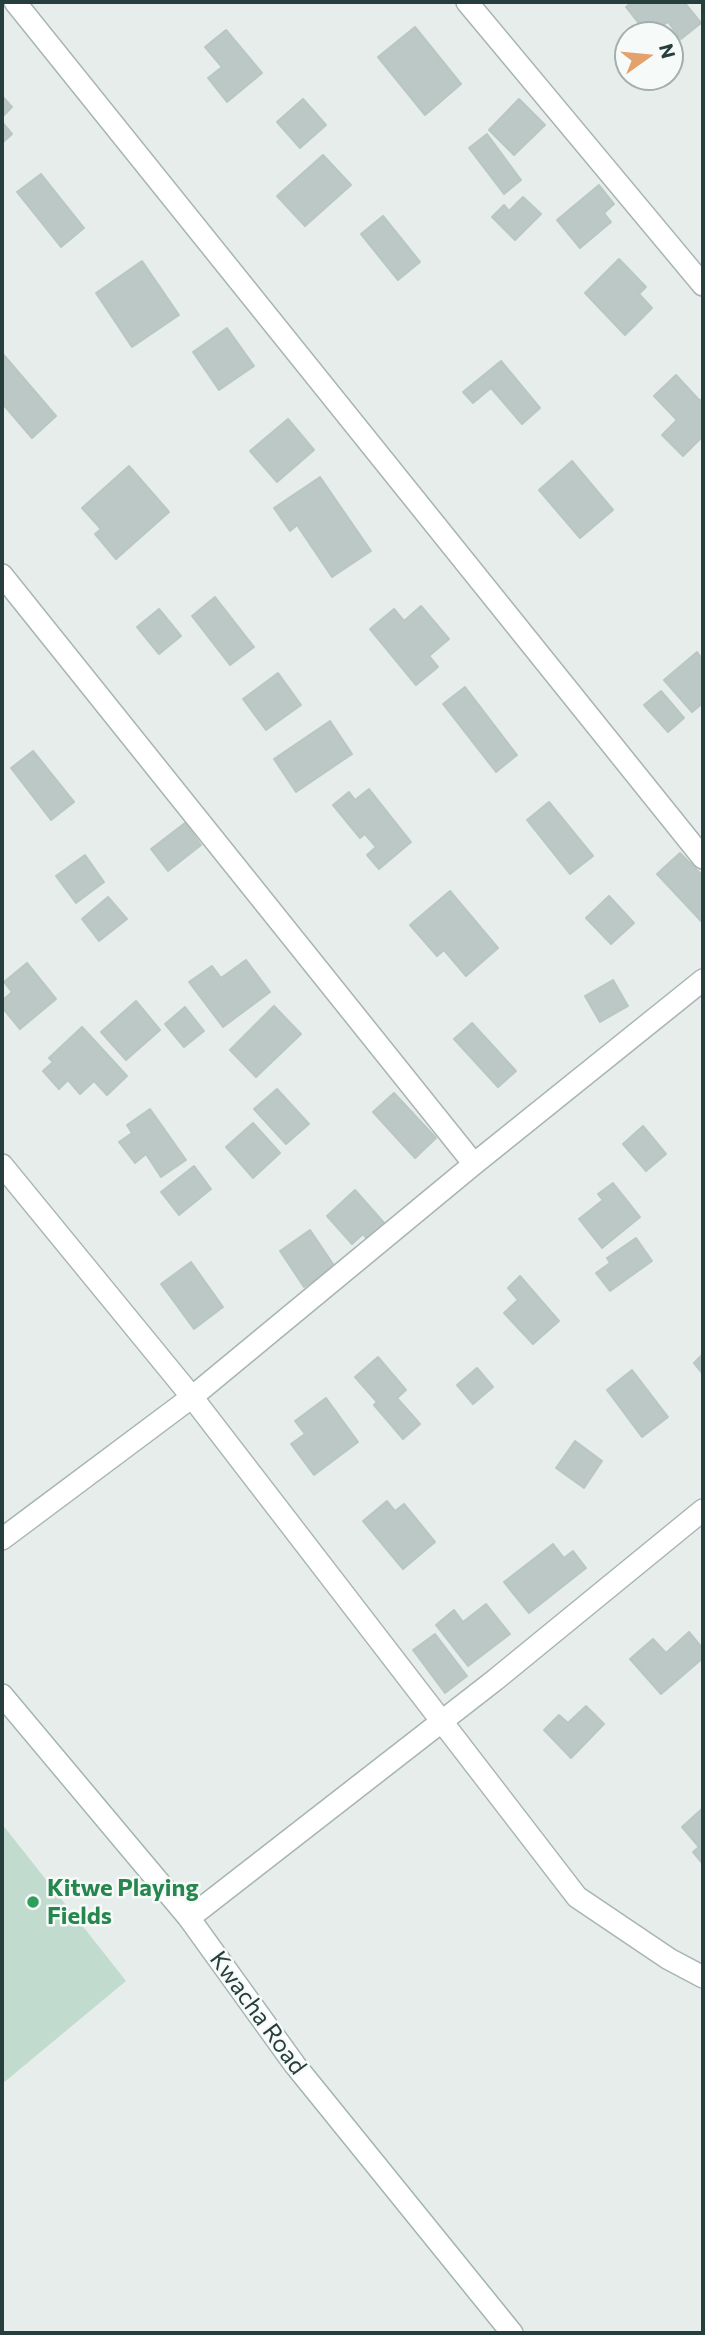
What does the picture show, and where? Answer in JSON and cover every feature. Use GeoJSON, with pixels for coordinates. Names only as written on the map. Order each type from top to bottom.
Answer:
{"type":"FeatureCollection","features":[{"type":"Feature","properties":{"kind":"street"},"geometry":{"type":"LineString","coordinates":[[15,2],[703,858]]}},
{"type":"Feature","properties":{"kind":"street"},"geometry":{"type":"LineString","coordinates":[[467,2],[703,285]]}},
{"type":"Feature","properties":{"kind":"street"},"geometry":{"type":"LineString","coordinates":[[2,575],[474,1164]]}},
{"type":"Feature","properties":{"kind":"street"},"geometry":{"type":"LineString","coordinates":[[2,1539],[192,1397],[474,1164],[703,980]]}},
{"type":"Feature","properties":{"kind":"street"},"geometry":{"type":"LineString","coordinates":[[2,1165],[192,1397],[577,1897],[669,1959],[703,1977]]}},
{"type":"Feature","properties":{"kind":"street"},"geometry":{"type":"LineString","coordinates":[[189,1918],[441,1722],[703,1510]]}},
{"type":"Feature","properties":{"kind":"street","name":"Kwacha Road"},"geometry":{"type":"LineString","coordinates":[[2,1695],[189,1918],[295,2065],[512,2333]]}},
{"type":"Feature","properties":{"kind":"green space","name":"Kitwe Playing Fields"},"geometry":{"type":"Polygon","coordinates":[[[2,1824],[126,1981],[2,2084],[2,1824]]]}},
{"type":"Feature","properties":{"kind":"building"},"geometry":{"type":"Polygon","coordinates":[[[632,2],[684,2],[701,23],[684,37],[684,21],[637,21],[626,7],[632,2]]]}},
{"type":"Feature","properties":{"kind":"building"},"geometry":{"type":"Polygon","coordinates":[[[415,27],[461,84],[425,115],[378,57],[415,27]]]}},
{"type":"Feature","properties":{"kind":"building"},"geometry":{"type":"Polygon","coordinates":[[[226,30],[262,73],[227,102],[208,78],[222,67],[205,47],[226,30]]]}},
{"type":"Feature","properties":{"kind":"building"},"geometry":{"type":"Polygon","coordinates":[[[2,96],[12,107],[2,117],[2,96]]]}},
{"type":"Feature","properties":{"kind":"building"},"geometry":{"type":"Polygon","coordinates":[[[303,99],[326,125],[300,148],[277,122],[303,99]]]}},
{"type":"Feature","properties":{"kind":"building"},"geometry":{"type":"Polygon","coordinates":[[[519,99],[545,125],[514,155],[489,130],[519,99]]]}},
{"type":"Feature","properties":{"kind":"building"},"geometry":{"type":"Polygon","coordinates":[[[2,122],[12,134],[2,143],[2,122]]]}},
{"type":"Feature","properties":{"kind":"building"},"geometry":{"type":"Polygon","coordinates":[[[487,134],[521,180],[504,194],[469,148],[487,134]]]}},
{"type":"Feature","properties":{"kind":"building"},"geometry":{"type":"Polygon","coordinates":[[[323,155],[351,185],[305,226],[277,196],[323,155]]]}},
{"type":"Feature","properties":{"kind":"building"},"geometry":{"type":"Polygon","coordinates":[[[41,174],[84,228],[61,247],[17,192],[41,174]]]}},
{"type":"Feature","properties":{"kind":"building"},"geometry":{"type":"Polygon","coordinates":[[[599,185],[614,204],[604,213],[611,222],[580,248],[557,220],[599,185]]]}},
{"type":"Feature","properties":{"kind":"building"},"geometry":{"type":"Polygon","coordinates":[[[523,197],[541,214],[515,240],[492,217],[504,205],[509,211],[523,197]]]}},
{"type":"Feature","properties":{"kind":"building"},"geometry":{"type":"Polygon","coordinates":[[[383,216],[420,262],[398,280],[361,234],[383,216]]]}},
{"type":"Feature","properties":{"kind":"building"},"geometry":{"type":"Polygon","coordinates":[[[619,259],[646,287],[639,294],[652,308],[625,335],[585,293],[619,259]]]}},
{"type":"Feature","properties":{"kind":"building"},"geometry":{"type":"Polygon","coordinates":[[[142,261],[179,315],[132,347],[96,293],[142,261]]]}},
{"type":"Feature","properties":{"kind":"building"},"geometry":{"type":"Polygon","coordinates":[[[227,328],[254,366],[219,390],[193,352],[227,328]]]}},
{"type":"Feature","properties":{"kind":"building"},"geometry":{"type":"Polygon","coordinates":[[[2,353],[56,416],[32,438],[2,403],[2,353]]]}},
{"type":"Feature","properties":{"kind":"building"},"geometry":{"type":"Polygon","coordinates":[[[501,361],[540,408],[522,424],[491,388],[473,403],[463,392],[501,361]]]}},
{"type":"Feature","properties":{"kind":"building"},"geometry":{"type":"Polygon","coordinates":[[[676,375],[700,401],[703,398],[703,436],[683,456],[662,435],[677,420],[654,396],[676,375]]]}},
{"type":"Feature","properties":{"kind":"building"},"geometry":{"type":"Polygon","coordinates":[[[288,419],[314,450],[277,482],[250,451],[288,419]]]}},
{"type":"Feature","properties":{"kind":"building"},"geometry":{"type":"Polygon","coordinates":[[[572,461],[613,510],[580,538],[539,490],[572,461]]]}},
{"type":"Feature","properties":{"kind":"building"},"geometry":{"type":"Polygon","coordinates":[[[129,466],[169,512],[116,559],[95,534],[101,529],[82,508],[129,466]]]}},
{"type":"Feature","properties":{"kind":"building"},"geometry":{"type":"Polygon","coordinates":[[[320,477],[371,551],[332,577],[297,525],[290,531],[274,508],[320,477]]]}},
{"type":"Feature","properties":{"kind":"building"},"geometry":{"type":"Polygon","coordinates":[[[215,597],[254,647],[230,665],[192,616],[215,597]]]}},
{"type":"Feature","properties":{"kind":"building"},"geometry":{"type":"Polygon","coordinates":[[[421,606],[449,639],[429,656],[438,667],[416,685],[370,629],[394,609],[404,621],[421,606]]]}},
{"type":"Feature","properties":{"kind":"building"},"geometry":{"type":"Polygon","coordinates":[[[159,609],[181,636],[159,654],[137,627],[159,609]]]}},
{"type":"Feature","properties":{"kind":"building"},"geometry":{"type":"Polygon","coordinates":[[[697,652],[703,660],[703,703],[692,712],[664,680],[697,652]]]}},
{"type":"Feature","properties":{"kind":"building"},"geometry":{"type":"Polygon","coordinates":[[[278,673],[301,705],[266,730],[243,699],[278,673]]]}},
{"type":"Feature","properties":{"kind":"building"},"geometry":{"type":"Polygon","coordinates":[[[465,687],[517,755],[496,772],[443,704],[465,687]]]}},
{"type":"Feature","properties":{"kind":"building"},"geometry":{"type":"Polygon","coordinates":[[[661,691],[684,718],[668,732],[644,705],[661,691]]]}},
{"type":"Feature","properties":{"kind":"building"},"geometry":{"type":"Polygon","coordinates":[[[330,721],[352,754],[296,792],[274,759],[330,721]]]}},
{"type":"Feature","properties":{"kind":"building"},"geometry":{"type":"Polygon","coordinates":[[[33,751],[74,802],[51,820],[11,768],[33,751]]]}},
{"type":"Feature","properties":{"kind":"building"},"geometry":{"type":"Polygon","coordinates":[[[369,789],[411,842],[379,869],[367,855],[376,847],[365,834],[360,838],[333,805],[349,792],[355,800],[369,789]]]}},
{"type":"Feature","properties":{"kind":"building"},"geometry":{"type":"Polygon","coordinates":[[[549,802],[593,856],[570,874],[527,820],[549,802]]]}},
{"type":"Feature","properties":{"kind":"building"},"geometry":{"type":"Polygon","coordinates":[[[185,823],[201,845],[168,871],[151,849],[185,823]]]}},
{"type":"Feature","properties":{"kind":"building"},"geometry":{"type":"Polygon","coordinates":[[[680,853],[703,876],[701,921],[657,874],[680,853]]]}},
{"type":"Feature","properties":{"kind":"building"},"geometry":{"type":"Polygon","coordinates":[[[85,855],[104,882],[76,903],[56,876],[85,855]]]}},
{"type":"Feature","properties":{"kind":"building"},"geometry":{"type":"Polygon","coordinates":[[[450,891],[498,948],[466,976],[444,950],[437,956],[410,925],[450,891]]]}},
{"type":"Feature","properties":{"kind":"building"},"geometry":{"type":"Polygon","coordinates":[[[609,896],[634,923],[611,944],[586,918],[609,896]]]}},
{"type":"Feature","properties":{"kind":"building"},"geometry":{"type":"Polygon","coordinates":[[[108,897],[127,919],[99,941],[82,919],[108,897]]]}},
{"type":"Feature","properties":{"kind":"building"},"geometry":{"type":"Polygon","coordinates":[[[246,960],[270,992],[223,1027],[189,982],[212,966],[221,978],[246,960]]]}},
{"type":"Feature","properties":{"kind":"building"},"geometry":{"type":"Polygon","coordinates":[[[27,963],[56,999],[20,1029],[2,1007],[2,1001],[12,992],[4,982],[27,963]]]}},
{"type":"Feature","properties":{"kind":"building"},"geometry":{"type":"Polygon","coordinates":[[[613,980],[628,1006],[600,1022],[585,996],[613,980]]]}},
{"type":"Feature","properties":{"kind":"building"},"geometry":{"type":"Polygon","coordinates":[[[136,1001],[160,1030],[126,1060],[101,1032],[136,1001]]]}},
{"type":"Feature","properties":{"kind":"building"},"geometry":{"type":"Polygon","coordinates":[[[274,1006],[301,1034],[256,1077],[230,1050],[274,1006]]]}},
{"type":"Feature","properties":{"kind":"building"},"geometry":{"type":"Polygon","coordinates":[[[185,1007],[204,1031],[184,1047],[165,1024],[185,1007]]]}},
{"type":"Feature","properties":{"kind":"building"},"geometry":{"type":"Polygon","coordinates":[[[472,1023],[516,1071],[498,1087],[454,1039],[472,1023]]]}},
{"type":"Feature","properties":{"kind":"building"},"geometry":{"type":"Polygon","coordinates":[[[82,1027],[127,1076],[107,1095],[94,1081],[80,1094],[68,1080],[59,1089],[43,1071],[53,1062],[49,1058],[82,1027]]]}},
{"type":"Feature","properties":{"kind":"building"},"geometry":{"type":"Polygon","coordinates":[[[277,1089],[309,1124],[286,1144],[254,1109],[277,1089]]]}},
{"type":"Feature","properties":{"kind":"building"},"geometry":{"type":"Polygon","coordinates":[[[394,1093],[436,1138],[415,1158],[373,1112],[394,1093]]]}},
{"type":"Feature","properties":{"kind":"building"},"geometry":{"type":"Polygon","coordinates":[[[150,1109],[186,1160],[161,1177],[146,1154],[135,1163],[119,1142],[132,1133],[127,1125],[150,1109]]]}},
{"type":"Feature","properties":{"kind":"building"},"geometry":{"type":"Polygon","coordinates":[[[253,1123],[280,1153],[253,1178],[226,1147],[253,1123]]]}},
{"type":"Feature","properties":{"kind":"building"},"geometry":{"type":"Polygon","coordinates":[[[643,1126],[666,1154],[646,1171],[623,1144],[643,1126]]]}},
{"type":"Feature","properties":{"kind":"building"},"geometry":{"type":"Polygon","coordinates":[[[194,1166],[211,1189],[179,1215],[161,1192],[194,1166]]]}},
{"type":"Feature","properties":{"kind":"building"},"geometry":{"type":"Polygon","coordinates":[[[613,1183],[640,1217],[602,1248],[579,1219],[603,1200],[598,1194],[613,1183]]]}},
{"type":"Feature","properties":{"kind":"building"},"geometry":{"type":"Polygon","coordinates":[[[355,1190],[385,1224],[368,1240],[363,1234],[352,1244],[327,1216],[355,1190]]]}},
{"type":"Feature","properties":{"kind":"building"},"geometry":{"type":"Polygon","coordinates":[[[310,1230],[335,1267],[304,1287],[280,1251],[310,1230]]]}},
{"type":"Feature","properties":{"kind":"building"},"geometry":{"type":"Polygon","coordinates":[[[636,1238],[652,1261],[610,1291],[596,1273],[610,1263],[607,1258],[636,1238]]]}},
{"type":"Feature","properties":{"kind":"building"},"geometry":{"type":"Polygon","coordinates":[[[191,1262],[223,1307],[194,1329],[161,1284],[191,1262]]]}},
{"type":"Feature","properties":{"kind":"building"},"geometry":{"type":"Polygon","coordinates":[[[520,1276],[559,1321],[533,1344],[504,1313],[518,1300],[508,1288],[520,1276]]]}},
{"type":"Feature","properties":{"kind":"building"},"geometry":{"type":"Polygon","coordinates":[[[703,1354],[703,1374],[694,1363],[703,1354]]]}},
{"type":"Feature","properties":{"kind":"building"},"geometry":{"type":"Polygon","coordinates":[[[378,1357],[406,1390],[397,1398],[420,1424],[403,1439],[374,1405],[377,1402],[355,1377],[378,1357]]]}},
{"type":"Feature","properties":{"kind":"building"},"geometry":{"type":"Polygon","coordinates":[[[477,1368],[493,1387],[473,1404],[457,1385],[477,1368]]]}},
{"type":"Feature","properties":{"kind":"building"},"geometry":{"type":"Polygon","coordinates":[[[632,1370],[668,1417],[642,1437],[607,1390],[632,1370]]]}},
{"type":"Feature","properties":{"kind":"building"},"geometry":{"type":"Polygon","coordinates":[[[326,1398],[358,1442],[314,1475],[291,1444],[305,1434],[295,1421],[326,1398]]]}},
{"type":"Feature","properties":{"kind":"building"},"geometry":{"type":"Polygon","coordinates":[[[575,1441],[602,1461],[584,1488],[556,1468],[575,1441]]]}},
{"type":"Feature","properties":{"kind":"building"},"geometry":{"type":"Polygon","coordinates":[[[387,1501],[395,1511],[404,1504],[435,1542],[403,1569],[363,1521],[387,1501]]]}},
{"type":"Feature","properties":{"kind":"building"},"geometry":{"type":"Polygon","coordinates":[[[553,1544],[564,1558],[573,1551],[586,1568],[529,1613],[504,1582],[553,1544]]]}},
{"type":"Feature","properties":{"kind":"building"},"geometry":{"type":"Polygon","coordinates":[[[486,1604],[510,1634],[468,1666],[436,1625],[454,1610],[463,1622],[486,1604]]]}},
{"type":"Feature","properties":{"kind":"building"},"geometry":{"type":"Polygon","coordinates":[[[689,1632],[703,1649],[703,1658],[661,1694],[630,1659],[653,1639],[666,1653],[689,1632]]]}},
{"type":"Feature","properties":{"kind":"building"},"geometry":{"type":"Polygon","coordinates":[[[435,1634],[467,1676],[445,1693],[413,1650],[435,1634]]]}},
{"type":"Feature","properties":{"kind":"building"},"geometry":{"type":"Polygon","coordinates":[[[586,1706],[604,1724],[571,1758],[544,1730],[559,1715],[568,1723],[586,1706]]]}},
{"type":"Feature","properties":{"kind":"building"},"geometry":{"type":"Polygon","coordinates":[[[703,1808],[703,1864],[693,1852],[699,1847],[682,1827],[703,1808]]]}},
{"type":"Feature","properties":{"kind":"place","name":"Kitwe Playing Fields"},"geometry":{"type":"Point","coordinates":[33,1902]}}]}
